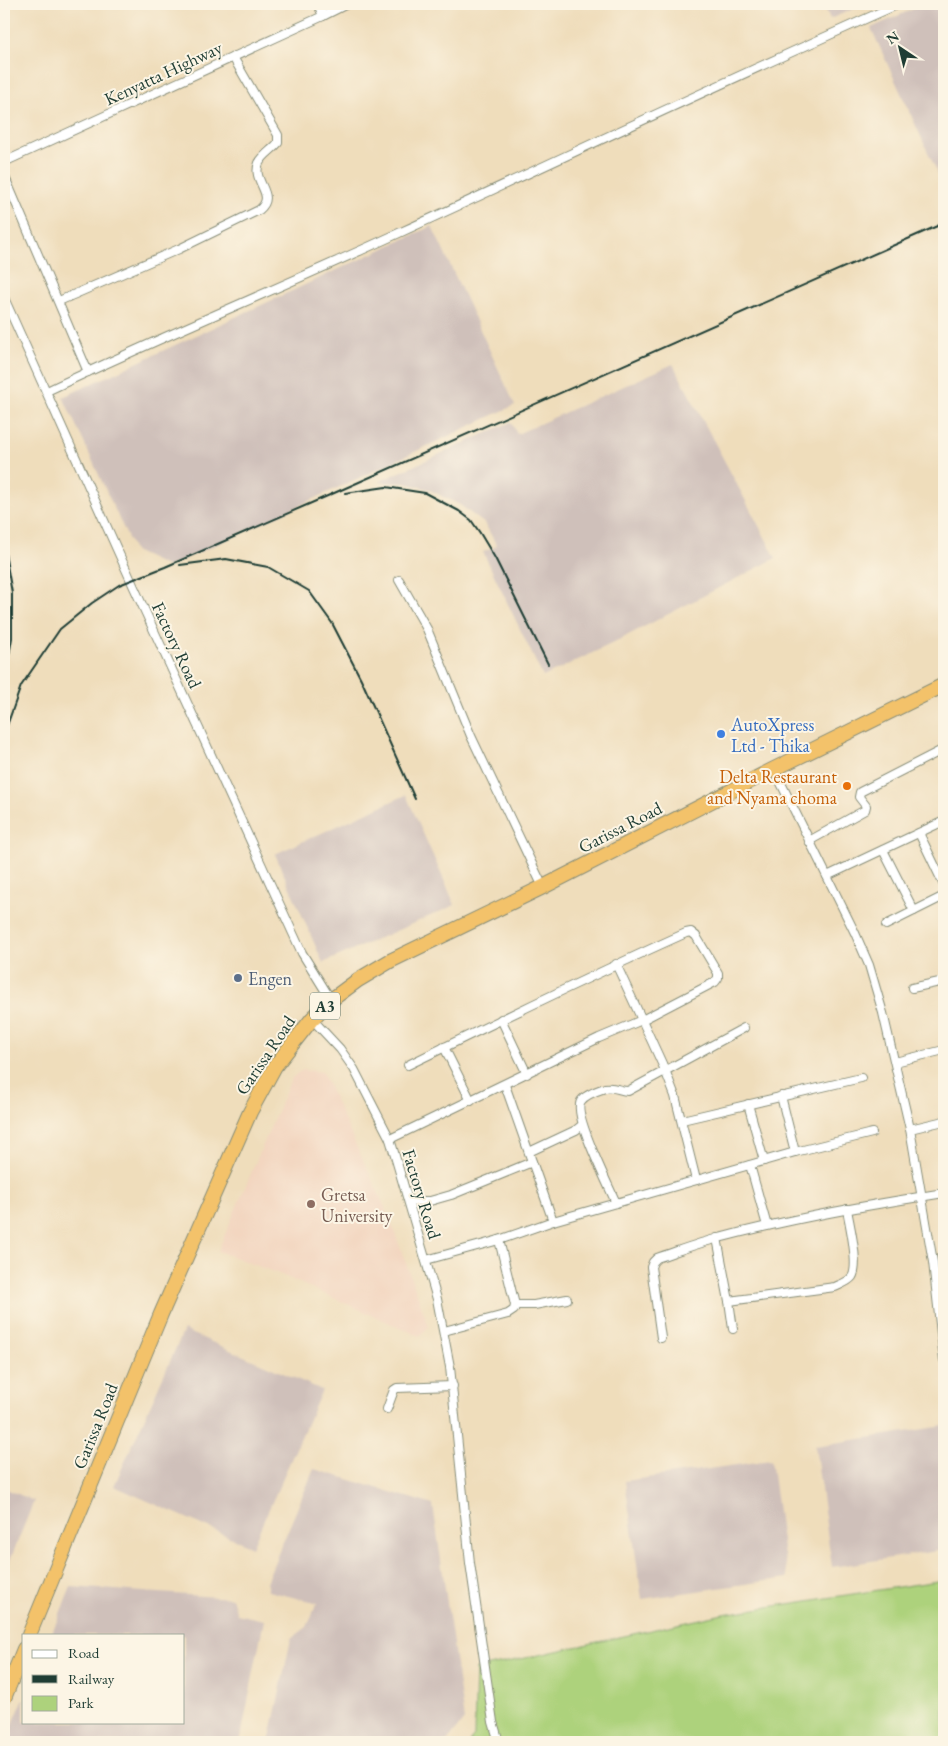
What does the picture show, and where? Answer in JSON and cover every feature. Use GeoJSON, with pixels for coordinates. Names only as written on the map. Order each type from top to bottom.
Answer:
{"type":"FeatureCollection","features":[{"type":"Feature","properties":{"kind":"highway","name":"Garissa Road"},"geometry":{"type":"LineString","coordinates":[[29,1634],[161,1314],[250,1112],[276,1066],[312,1019],[331,1000],[358,980],[390,961],[543,887],[944,685]]}},
{"type":"Feature","properties":{"kind":"highway"},"geometry":{"type":"LineString","coordinates":[[4,1698],[22,1653]]}},
{"type":"Feature","properties":{"kind":"street"},"geometry":{"type":"LineString","coordinates":[[318,4],[323,16]]}},
{"type":"Feature","properties":{"kind":"street","name":"Kenyatta Highway"},"geometry":{"type":"LineString","coordinates":[[4,162],[347,4]]}},
{"type":"Feature","properties":{"kind":"street"},"geometry":{"type":"LineString","coordinates":[[47,391],[389,238],[625,127],[898,4]]}},
{"type":"Feature","properties":{"kind":"street"},"geometry":{"type":"LineString","coordinates":[[59,301],[178,249],[265,206],[267,200],[257,170],[259,162],[278,143],[278,135],[233,57]]}},
{"type":"Feature","properties":{"kind":"street"},"geometry":{"type":"LineString","coordinates":[[4,176],[88,372]]}},
{"type":"Feature","properties":{"kind":"street","name":"Factory Road"},"geometry":{"type":"LineString","coordinates":[[4,298],[288,922],[310,967],[331,1000]]}},
{"type":"Feature","properties":{"kind":"street"},"geometry":{"type":"LineString","coordinates":[[399,580],[426,629],[471,736],[543,887]]}},
{"type":"Feature","properties":{"kind":"street"},"geometry":{"type":"LineString","coordinates":[[809,841],[865,810],[866,806],[859,797],[860,792],[944,749]]}},
{"type":"Feature","properties":{"kind":"street"},"geometry":{"type":"LineString","coordinates":[[774,769],[855,933],[869,966],[883,1013],[910,1129],[922,1196],[934,1271],[944,1360]]}},
{"type":"Feature","properties":{"kind":"street"},"geometry":{"type":"LineString","coordinates":[[827,876],[944,821]]}},
{"type":"Feature","properties":{"kind":"street"},"geometry":{"type":"LineString","coordinates":[[919,833],[944,885]]}},
{"type":"Feature","properties":{"kind":"street"},"geometry":{"type":"LineString","coordinates":[[884,850],[914,911]]}},
{"type":"Feature","properties":{"kind":"street"},"geometry":{"type":"LineString","coordinates":[[886,925],[944,896]]}},
{"type":"Feature","properties":{"kind":"street"},"geometry":{"type":"LineString","coordinates":[[390,1139],[606,1035],[642,1020],[715,982],[718,978],[718,973],[696,936],[691,932],[686,932],[408,1065]]}},
{"type":"Feature","properties":{"kind":"street"},"geometry":{"type":"LineString","coordinates":[[616,964],[665,1070],[682,1120],[696,1180]]}},
{"type":"Feature","properties":{"kind":"street"},"geometry":{"type":"LineString","coordinates":[[912,988],[944,981]]}},
{"type":"Feature","properties":{"kind":"street","name":"Factory Road"},"geometry":{"type":"LineString","coordinates":[[312,1019],[340,1049],[354,1069],[390,1139],[426,1260],[444,1330],[453,1386],[470,1563],[492,1722],[499,1742]]}},
{"type":"Feature","properties":{"kind":"street"},"geometry":{"type":"LineString","coordinates":[[501,1019],[527,1074]]}},
{"type":"Feature","properties":{"kind":"street"},"geometry":{"type":"LineString","coordinates":[[616,1203],[582,1125],[581,1101],[585,1097],[610,1087],[628,1091],[744,1028]]}},
{"type":"Feature","properties":{"kind":"street"},"geometry":{"type":"LineString","coordinates":[[444,1047],[471,1101]]}},
{"type":"Feature","properties":{"kind":"street"},"geometry":{"type":"LineString","coordinates":[[895,1062],[944,1050]]}},
{"type":"Feature","properties":{"kind":"street"},"geometry":{"type":"LineString","coordinates":[[682,1120],[861,1078]]}},
{"type":"Feature","properties":{"kind":"street"},"geometry":{"type":"LineString","coordinates":[[505,1084],[553,1221]]}},
{"type":"Feature","properties":{"kind":"street"},"geometry":{"type":"LineString","coordinates":[[781,1096],[795,1152]]}},
{"type":"Feature","properties":{"kind":"street"},"geometry":{"type":"LineString","coordinates":[[748,1104],[764,1161]]}},
{"type":"Feature","properties":{"kind":"street"},"geometry":{"type":"LineString","coordinates":[[910,1129],[944,1121]]}},
{"type":"Feature","properties":{"kind":"street"},"geometry":{"type":"LineString","coordinates":[[529,1152],[576,1130],[582,1125]]}},
{"type":"Feature","properties":{"kind":"street"},"geometry":{"type":"LineString","coordinates":[[426,1260],[500,1240],[553,1221],[696,1180],[795,1152],[872,1133]]}},
{"type":"Feature","properties":{"kind":"street"},"geometry":{"type":"LineString","coordinates":[[409,1201],[430,1201],[451,1195],[532,1162]]}},
{"type":"Feature","properties":{"kind":"street"},"geometry":{"type":"LineString","coordinates":[[750,1166],[767,1226]]}},
{"type":"Feature","properties":{"kind":"street"},"geometry":{"type":"LineString","coordinates":[[661,1338],[652,1280],[652,1262],[657,1258],[717,1238],[767,1226],[847,1209],[944,1193]]}},
{"type":"Feature","properties":{"kind":"street"},"geometry":{"type":"LineString","coordinates":[[729,1301],[834,1287],[846,1282],[853,1276],[856,1265],[847,1209]]}},
{"type":"Feature","properties":{"kind":"street"},"geometry":{"type":"LineString","coordinates":[[717,1238],[733,1328]]}},
{"type":"Feature","properties":{"kind":"street"},"geometry":{"type":"LineString","coordinates":[[444,1330],[508,1314],[514,1310],[515,1304],[500,1240]]}},
{"type":"Feature","properties":{"kind":"street"},"geometry":{"type":"LineString","coordinates":[[515,1304],[528,1305],[567,1299]]}},
{"type":"Feature","properties":{"kind":"street"},"geometry":{"type":"LineString","coordinates":[[387,1409],[394,1390],[401,1387],[453,1386]]}},
{"type":"Feature","properties":{"kind":"shaded area"},"geometry":{"type":"Polygon","coordinates":[[[823,4],[865,4],[830,19],[823,4]]]}},
{"type":"Feature","properties":{"kind":"shaded area"},"geometry":{"type":"Polygon","coordinates":[[[924,4],[944,4],[944,187],[871,28],[924,4]]]}},
{"type":"Feature","properties":{"kind":"shaded area"},"geometry":{"type":"Polygon","coordinates":[[[432,226],[515,405],[168,567],[134,551],[63,397],[432,226]]]}},
{"type":"Feature","properties":{"kind":"shaded area"},"geometry":{"type":"Polygon","coordinates":[[[673,364],[776,558],[611,644],[543,677],[483,552],[497,546],[485,524],[460,505],[428,489],[406,483],[378,482],[511,422],[517,434],[673,364]]]}},
{"type":"Feature","properties":{"kind":"shaded area"},"geometry":{"type":"Polygon","coordinates":[[[406,795],[455,905],[323,963],[275,854],[406,795]]]}},
{"type":"Feature","properties":{"kind":"shaded area","name":"Gretsa University"},"geometry":{"type":"Polygon","coordinates":[[[304,1070],[322,1072],[388,1214],[429,1327],[419,1336],[284,1276],[218,1251],[288,1086],[292,1078],[304,1070]]]}},
{"type":"Feature","properties":{"kind":"shaded area"},"geometry":{"type":"Polygon","coordinates":[[[184,1330],[322,1390],[252,1547],[114,1486],[184,1330]]]}},
{"type":"Feature","properties":{"kind":"shaded area"},"geometry":{"type":"Polygon","coordinates":[[[944,1426],[944,1550],[832,1567],[815,1446],[944,1426]]]}},
{"type":"Feature","properties":{"kind":"shaded area"},"geometry":{"type":"Polygon","coordinates":[[[771,1460],[787,1578],[642,1599],[625,1481],[771,1460]]]}},
{"type":"Feature","properties":{"kind":"shaded area"},"geometry":{"type":"Polygon","coordinates":[[[314,1469],[433,1505],[464,1720],[447,1742],[269,1742],[291,1639],[307,1627],[317,1603],[268,1591],[266,1582],[314,1469]]]}},
{"type":"Feature","properties":{"kind":"shaded area"},"geometry":{"type":"Polygon","coordinates":[[[4,1488],[34,1501],[4,1575],[4,1488]]]}},
{"type":"Feature","properties":{"kind":"shaded area"},"geometry":{"type":"Polygon","coordinates":[[[71,1587],[232,1598],[237,1614],[264,1620],[240,1742],[5,1742],[22,1703],[22,1724],[185,1724],[185,1634],[51,1634],[71,1587]]]}},
{"type":"Feature","properties":{"kind":"green space"},"geometry":{"type":"Polygon","coordinates":[[[944,1580],[944,1742],[469,1742],[474,1736],[476,1669],[723,1614],[944,1580]]]}},
{"type":"Feature","properties":{"kind":"railway"},"geometry":{"type":"LineString","coordinates":[[4,734],[21,686],[60,629],[92,603],[119,585],[165,567],[332,494],[944,223]]}},
{"type":"Feature","properties":{"kind":"railway"},"geometry":{"type":"LineString","coordinates":[[345,493],[386,487],[425,493],[459,511],[471,520],[495,558],[548,664]]}},
{"type":"Feature","properties":{"kind":"railway"},"geometry":{"type":"LineString","coordinates":[[4,548],[12,593],[12,638],[4,684]]}},
{"type":"Feature","properties":{"kind":"railway"},"geometry":{"type":"LineString","coordinates":[[180,565],[226,559],[268,567],[309,591],[332,623],[361,679],[415,799]]}},
{"type":"Feature","properties":{"kind":"place","name":"AutoXpress Ltd - Thika"},"geometry":{"type":"Point","coordinates":[721,734]}},
{"type":"Feature","properties":{"kind":"place","name":"Delta Restaurant and Nyama choma"},"geometry":{"type":"Point","coordinates":[847,786]}},
{"type":"Feature","properties":{"kind":"place","name":"Engen"},"geometry":{"type":"Point","coordinates":[238,978]}},
{"type":"Feature","properties":{"kind":"place","name":"Gretsa University"},"geometry":{"type":"Point","coordinates":[311,1204]}}]}
